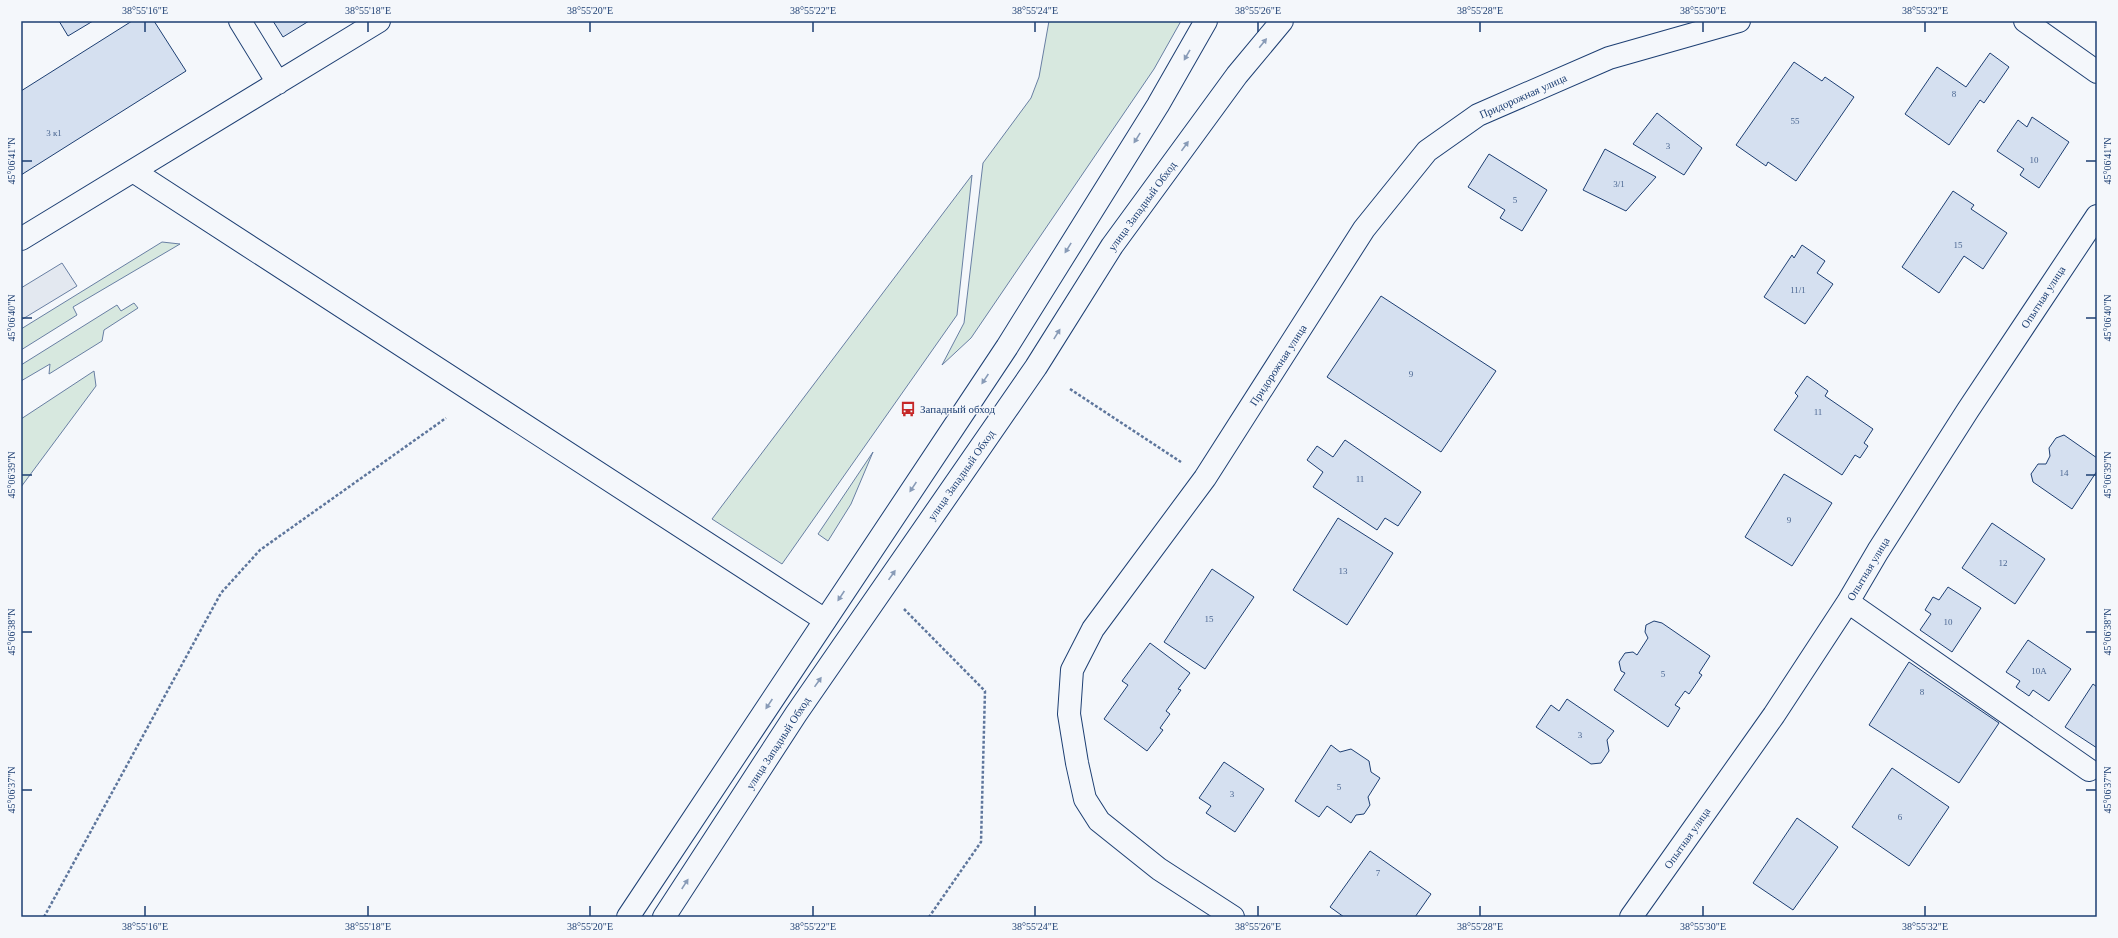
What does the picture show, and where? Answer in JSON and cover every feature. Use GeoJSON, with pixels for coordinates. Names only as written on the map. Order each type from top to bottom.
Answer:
{"type":"FeatureCollection","features":[{"type":"Feature","properties":{"kind":"main road"},"geometry":{"type":"LineString","coordinates":[[240,21],[278,83]]}},
{"type":"Feature","properties":{"kind":"main road"},"geometry":{"type":"LineString","coordinates":[[21,239],[379,21]]}},
{"type":"Feature","properties":{"kind":"main road"},"geometry":{"type":"LineString","coordinates":[[628,917],[1007,346],[1158,105],[1206,21]]}},
{"type":"Feature","properties":{"kind":"main road","name":"улица Западный Обход"},"geometry":{"type":"LineString","coordinates":[[664,917],[796,714],[1036,367],[1112,246],[1236,75],[1282,21]]}},
{"type":"Feature","properties":{"kind":"main road","name":"Придорожная улица"},"geometry":{"type":"LineString","coordinates":[[1233,917],[1159,869],[1099,821],[1085,799],[1077,763],[1069,714],[1072,670],[1093,629],[1205,478],[1364,230],[1427,151],[1478,115],[1609,58],[1739,21]]}},
{"type":"Feature","properties":{"kind":"main road"},"geometry":{"type":"LineString","coordinates":[[2027,21],[2097,72]]}},
{"type":"Feature","properties":{"kind":"main road"},"geometry":{"type":"LineString","coordinates":[[133,171],[825,620]]}},
{"type":"Feature","properties":{"kind":"main road","name":"Опытная улица"},"geometry":{"type":"LineString","coordinates":[[1631,917],[1774,715],[1848,602],[1878,551],[1968,410],[2097,216]]}},
{"type":"Feature","properties":{"kind":"main road"},"geometry":{"type":"LineString","coordinates":[[1848,602],[2089,770]]}},
{"type":"Feature","properties":{"kind":"path"},"geometry":{"type":"LineString","coordinates":[[1070,389],[1205,478]]}},
{"type":"Feature","properties":{"kind":"path"},"geometry":{"type":"LineString","coordinates":[[44,917],[221,593],[260,550],[446,418]]}},
{"type":"Feature","properties":{"kind":"path"},"geometry":{"type":"LineString","coordinates":[[902,608],[985,691],[981,842],[929,917]]}},
{"type":"Feature","properties":{"kind":"shaded area"},"geometry":{"type":"Polygon","coordinates":[[[1049,21],[1181,21],[1154,69],[971,338],[942,365],[964,323],[983,163],[1031,98],[1039,77],[1049,21]]]}},
{"type":"Feature","properties":{"kind":"shaded area"},"geometry":{"type":"Polygon","coordinates":[[[972,175],[957,315],[782,564],[712,519],[972,175]]]}},
{"type":"Feature","properties":{"kind":"shaded area"},"geometry":{"type":"Polygon","coordinates":[[[162,242],[180,244],[73,307],[77,315],[21,350],[21,329],[162,242]]]}},
{"type":"Feature","properties":{"kind":"shaded area"},"geometry":{"type":"Polygon","coordinates":[[[62,263],[77,286],[21,320],[21,288],[62,263]]]}},
{"type":"Feature","properties":{"kind":"shaded area"},"geometry":{"type":"Polygon","coordinates":[[[134,303],[138,308],[104,330],[102,341],[49,374],[50,364],[21,381],[21,365],[117,305],[121,311],[134,303]]]}},
{"type":"Feature","properties":{"kind":"shaded area"},"geometry":{"type":"Polygon","coordinates":[[[94,371],[96,386],[21,487],[21,419],[94,371]]]}},
{"type":"Feature","properties":{"kind":"shaded area"},"geometry":{"type":"Polygon","coordinates":[[[873,452],[851,504],[828,541],[818,534],[873,452]]]}},
{"type":"Feature","properties":{"kind":"building"},"geometry":{"type":"Polygon","coordinates":[[[59,21],[93,21],[68,36],[59,21]]]}},
{"type":"Feature","properties":{"kind":"building"},"geometry":{"type":"Polygon","coordinates":[[[132,21],[154,21],[186,71],[21,175],[21,91],[132,21]]]}},
{"type":"Feature","properties":{"kind":"building"},"geometry":{"type":"Polygon","coordinates":[[[273,21],[309,21],[283,37],[273,21]]]}},
{"type":"Feature","properties":{"kind":"building"},"geometry":{"type":"Polygon","coordinates":[[[1990,53],[2009,67],[1984,103],[1980,100],[1949,145],[1905,114],[1937,67],[1966,87],[1990,53]]]}},
{"type":"Feature","properties":{"kind":"building"},"geometry":{"type":"Polygon","coordinates":[[[1794,62],[1822,81],[1825,77],[1854,97],[1796,181],[1768,162],[1766,166],[1736,145],[1794,62]]]}},
{"type":"Feature","properties":{"kind":"building"},"geometry":{"type":"Polygon","coordinates":[[[1657,113],[1702,148],[1684,175],[1633,144],[1657,113]]]}},
{"type":"Feature","properties":{"kind":"building"},"geometry":{"type":"Polygon","coordinates":[[[2032,117],[2069,142],[2039,188],[2020,175],[2024,169],[1997,151],[2018,120],[2027,127],[2032,117]]]}},
{"type":"Feature","properties":{"kind":"building"},"geometry":{"type":"Polygon","coordinates":[[[1605,149],[1656,177],[1626,211],[1583,190],[1605,149]]]}},
{"type":"Feature","properties":{"kind":"building"},"geometry":{"type":"Polygon","coordinates":[[[1489,154],[1547,190],[1522,231],[1500,218],[1505,210],[1468,187],[1489,154]]]}},
{"type":"Feature","properties":{"kind":"building"},"geometry":{"type":"Polygon","coordinates":[[[1953,191],[1974,205],[1971,209],[2007,233],[1983,269],[1964,256],[1939,293],[1902,267],[1953,191]]]}},
{"type":"Feature","properties":{"kind":"building"},"geometry":{"type":"Polygon","coordinates":[[[1802,245],[1825,261],[1817,273],[1833,284],[1805,324],[1764,297],[1792,255],[1794,258],[1802,245]]]}},
{"type":"Feature","properties":{"kind":"building"},"geometry":{"type":"Polygon","coordinates":[[[1381,296],[1496,371],[1441,452],[1327,377],[1381,296]]]}},
{"type":"Feature","properties":{"kind":"building"},"geometry":{"type":"Polygon","coordinates":[[[1807,376],[1828,391],[1825,396],[1873,429],[1864,443],[1868,446],[1860,458],[1855,455],[1842,475],[1774,430],[1798,396],[1795,393],[1807,376]]]}},
{"type":"Feature","properties":{"kind":"building"},"geometry":{"type":"Polygon","coordinates":[[[2064,435],[2097,458],[2097,471],[2072,509],[2033,482],[2031,474],[2038,464],[2046,464],[2050,456],[2049,448],[2056,438],[2064,435]]]}},
{"type":"Feature","properties":{"kind":"building"},"geometry":{"type":"Polygon","coordinates":[[[1345,440],[1421,492],[1398,526],[1385,518],[1377,530],[1313,487],[1323,472],[1307,460],[1317,446],[1333,457],[1345,440]]]}},
{"type":"Feature","properties":{"kind":"building"},"geometry":{"type":"Polygon","coordinates":[[[1784,474],[1832,503],[1792,566],[1745,537],[1784,474]]]}},
{"type":"Feature","properties":{"kind":"building"},"geometry":{"type":"Polygon","coordinates":[[[1338,518],[1393,553],[1347,625],[1293,590],[1338,518]]]}},
{"type":"Feature","properties":{"kind":"building"},"geometry":{"type":"Polygon","coordinates":[[[1992,523],[2045,559],[2015,604],[1962,568],[1992,523]]]}},
{"type":"Feature","properties":{"kind":"building"},"geometry":{"type":"Polygon","coordinates":[[[1212,569],[1254,597],[1205,669],[1164,642],[1212,569]]]}},
{"type":"Feature","properties":{"kind":"building"},"geometry":{"type":"Polygon","coordinates":[[[1948,587],[1981,608],[1952,652],[1920,630],[1931,614],[1925,610],[1933,597],[1939,600],[1948,587]]]}},
{"type":"Feature","properties":{"kind":"building"},"geometry":{"type":"Polygon","coordinates":[[[1654,621],[1662,623],[1710,656],[1699,673],[1702,675],[1689,694],[1685,691],[1675,705],[1680,708],[1668,727],[1614,690],[1625,673],[1621,671],[1619,662],[1625,653],[1633,652],[1637,655],[1648,638],[1645,632],[1646,625],[1654,621]]]}},
{"type":"Feature","properties":{"kind":"building"},"geometry":{"type":"Polygon","coordinates":[[[2028,640],[2071,669],[2049,701],[2033,690],[2029,696],[2016,687],[2020,681],[2006,672],[2028,640]]]}},
{"type":"Feature","properties":{"kind":"building"},"geometry":{"type":"Polygon","coordinates":[[[1150,643],[1190,673],[1178,689],[1181,690],[1166,711],[1170,714],[1160,728],[1163,730],[1147,751],[1104,719],[1128,685],[1122,681],[1150,643]]]}},
{"type":"Feature","properties":{"kind":"building"},"geometry":{"type":"Polygon","coordinates":[[[1909,662],[1999,723],[1959,783],[1869,725],[1909,662]]]}},
{"type":"Feature","properties":{"kind":"building"},"geometry":{"type":"Polygon","coordinates":[[[2093,684],[2097,687],[2097,748],[2065,727],[2093,684]]]}},
{"type":"Feature","properties":{"kind":"building"},"geometry":{"type":"Polygon","coordinates":[[[1567,699],[1614,731],[1607,740],[1609,751],[1601,763],[1591,764],[1536,727],[1551,705],[1559,711],[1567,699]]]}},
{"type":"Feature","properties":{"kind":"building"},"geometry":{"type":"Polygon","coordinates":[[[1331,745],[1340,752],[1351,749],[1369,761],[1371,772],[1380,778],[1368,797],[1370,805],[1364,814],[1356,815],[1351,823],[1327,806],[1319,817],[1295,801],[1331,745]]]}},
{"type":"Feature","properties":{"kind":"building"},"geometry":{"type":"Polygon","coordinates":[[[1224,762],[1264,789],[1235,832],[1206,813],[1211,806],[1199,798],[1224,762]]]}},
{"type":"Feature","properties":{"kind":"building"},"geometry":{"type":"Polygon","coordinates":[[[1892,768],[1949,807],[1909,866],[1852,827],[1892,768]]]}},
{"type":"Feature","properties":{"kind":"building"},"geometry":{"type":"Polygon","coordinates":[[[1797,818],[1838,847],[1793,910],[1753,883],[1797,818]]]}},
{"type":"Feature","properties":{"kind":"building"},"geometry":{"type":"Polygon","coordinates":[[[1370,851],[1431,894],[1415,917],[1344,917],[1330,907],[1370,851]]]}},
{"type":"Feature","properties":{"kind":"place","name":"Западный обход"},"geometry":{"type":"Point","coordinates":[908,409]}}]}
